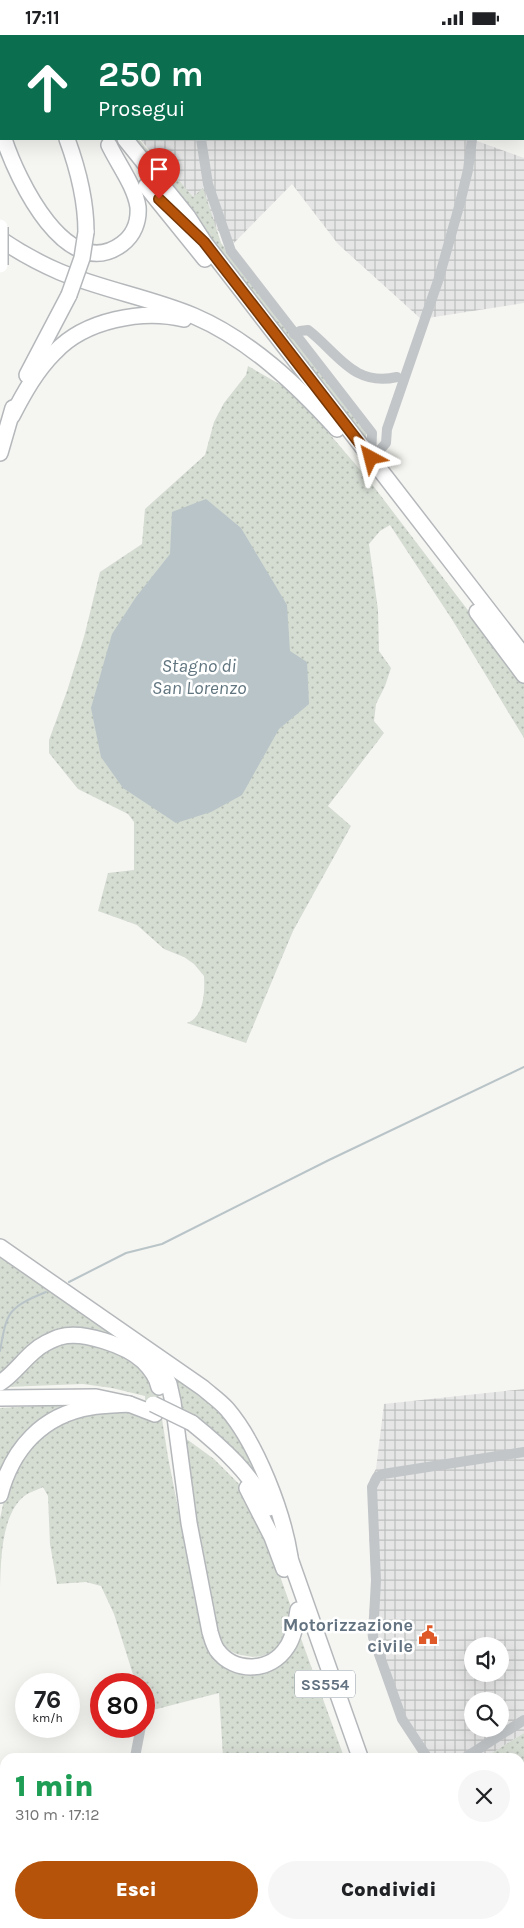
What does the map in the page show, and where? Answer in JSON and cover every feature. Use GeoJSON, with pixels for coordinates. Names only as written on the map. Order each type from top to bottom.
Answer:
{"type":"FeatureCollection","features":[{"type":"Feature","properties":{"kind":"highway"},"geometry":{"type":"LineString","coordinates":[[4,140],[22,182],[38,211],[67,242],[97,254],[114,249],[128,239],[133,232],[138,218],[134,193],[105,142]]}},
{"type":"Feature","properties":{"kind":"highway"},"geometry":{"type":"LineString","coordinates":[[0,453],[15,401],[69,295],[80,268],[86,232],[84,200],[78,171],[66,140]]}},
{"type":"Feature","properties":{"kind":"highway"},"geometry":{"type":"LineString","coordinates":[[126,140],[371,453],[524,656]]}},
{"type":"Feature","properties":{"kind":"highway"},"geometry":{"type":"LineString","coordinates":[[105,142],[146,186],[204,242]]}},
{"type":"Feature","properties":{"kind":"highway"},"geometry":{"type":"LineString","coordinates":[[146,186],[171,219],[247,308],[327,409],[354,448],[524,675]]}},
{"type":"Feature","properties":{"kind":"highway"},"geometry":{"type":"LineString","coordinates":[[0,227],[0,265]]}},
{"type":"Feature","properties":{"kind":"highway"},"geometry":{"type":"LineString","coordinates":[[0,239],[29,258],[61,273],[194,316],[220,329],[294,384],[354,448]]}},
{"type":"Feature","properties":{"kind":"highway"},"geometry":{"type":"LineString","coordinates":[[12,416],[29,385],[56,351],[78,335],[120,318],[149,315],[181,318],[205,326],[248,349]]}},
{"type":"Feature","properties":{"kind":"highway"},"geometry":{"type":"LineString","coordinates":[[0,1247],[203,1388],[226,1408],[255,1449],[286,1533],[290,1557]]}},
{"type":"Feature","properties":{"kind":"highway"},"geometry":{"type":"LineString","coordinates":[[0,1383],[44,1344],[62,1336],[86,1337],[109,1343],[143,1361],[158,1383],[169,1442],[190,1523]]}},
{"type":"Feature","properties":{"kind":"highway"},"geometry":{"type":"LineString","coordinates":[[152,1352],[169,1384],[173,1401],[190,1523],[210,1632],[214,1644],[222,1656],[230,1662],[249,1667],[259,1667],[275,1661],[289,1646],[298,1610]]}},
{"type":"Feature","properties":{"kind":"highway","name":"SS554"},"geometry":{"type":"LineString","coordinates":[[0,1390],[62,1389],[102,1391],[138,1399],[218,1443],[246,1471],[269,1508],[290,1557],[359,1753]]}},
{"type":"Feature","properties":{"kind":"highway","name":"SS554"},"geometry":{"type":"LineString","coordinates":[[0,1398],[96,1397],[154,1409]]}},
{"type":"Feature","properties":{"kind":"highway"},"geometry":{"type":"LineString","coordinates":[[0,1495],[16,1455],[35,1431],[58,1416],[90,1407],[129,1404]]}},
{"type":"Feature","properties":{"kind":"highway","name":"SS554"},"geometry":{"type":"LineString","coordinates":[[191,1428],[237,1475],[249,1491],[272,1537],[351,1753]]}},
{"type":"Feature","properties":{"kind":"street"},"geometry":{"type":"LineString","coordinates":[[201,140],[208,184],[231,251],[372,433],[371,453],[379,451],[386,443],[388,429],[403,389],[445,259],[466,178],[472,140]]}},
{"type":"Feature","properties":{"kind":"street"},"geometry":{"type":"LineString","coordinates":[[294,334],[308,330],[332,354],[366,378],[384,380],[397,377]]}},
{"type":"Feature","properties":{"kind":"street"},"geometry":{"type":"LineString","coordinates":[[424,1753],[402,1719],[373,1637],[376,1580],[372,1487],[377,1477],[383,1474],[524,1452]]}},
{"type":"Feature","properties":{"kind":"street"},"geometry":{"type":"LineString","coordinates":[[472,1753],[524,1720]]}},
{"type":"Feature","properties":{"kind":"street"},"geometry":{"type":"LineString","coordinates":[[136,1753],[139,1738]]}},
{"type":"Feature","properties":{"kind":"shaded area"},"geometry":{"type":"Polygon","coordinates":[[[133,140],[140,140],[151,155],[155,152],[193,197],[203,188],[221,243],[366,433],[366,441],[133,140]]]}},
{"type":"Feature","properties":{"kind":"shaded area"},"geometry":{"type":"Polygon","coordinates":[[[141,140],[474,140],[524,158],[524,303],[421,319],[338,244],[292,184],[231,246],[141,140]]]}},
{"type":"Feature","properties":{"kind":"shaded area"},"geometry":{"type":"Polygon","coordinates":[[[248,366],[288,389],[315,417],[368,479],[524,684],[524,738],[453,621],[390,525],[380,531],[369,544],[378,610],[379,651],[391,668],[376,704],[374,721],[384,733],[328,806],[351,826],[293,931],[246,1043],[187,1023],[197,1015],[204,996],[204,976],[194,964],[184,957],[164,949],[137,925],[98,911],[108,873],[134,870],[134,822],[128,814],[78,789],[49,753],[49,740],[84,637],[100,572],[142,544],[145,509],[205,455],[214,422],[224,403],[246,375],[248,366]]]}},
{"type":"Feature","properties":{"kind":"shaded area"},"geometry":{"type":"Polygon","coordinates":[[[0,1250],[26,1271],[149,1356],[163,1378],[167,1391],[166,1399],[156,1370],[144,1358],[119,1341],[88,1332],[58,1333],[31,1348],[0,1379],[0,1250]]]}},
{"type":"Feature","properties":{"kind":"shaded area"},"geometry":{"type":"Polygon","coordinates":[[[77,1341],[114,1349],[150,1374],[157,1387],[168,1457],[201,1626],[213,1653],[224,1666],[235,1672],[253,1675],[270,1671],[286,1660],[299,1633],[343,1753],[223,1753],[219,1693],[155,1709],[155,1673],[133,1673],[114,1614],[101,1586],[86,1582],[57,1584],[50,1544],[48,1496],[43,1487],[22,1498],[10,1517],[4,1540],[0,1588],[0,1519],[7,1485],[24,1449],[62,1418],[122,1410],[146,1417],[145,1396],[112,1388],[83,1384],[5,1387],[29,1362],[53,1347],[77,1341]]]}},
{"type":"Feature","properties":{"kind":"shaded area"},"geometry":{"type":"Polygon","coordinates":[[[167,1369],[221,1409],[236,1427],[270,1495],[177,1409],[167,1369]]]}},
{"type":"Feature","properties":{"kind":"shaded area"},"geometry":{"type":"Polygon","coordinates":[[[524,1389],[524,1733],[492,1753],[420,1753],[396,1715],[367,1635],[372,1584],[369,1533],[370,1479],[376,1469],[384,1404],[524,1389]]]}},
{"type":"Feature","properties":{"kind":"shaded area"},"geometry":{"type":"Polygon","coordinates":[[[74,1404],[0,1476],[0,1408],[74,1404]]]}},
{"type":"Feature","properties":{"kind":"shaded area"},"geometry":{"type":"Polygon","coordinates":[[[181,1435],[214,1459],[242,1487],[263,1528],[292,1610],[289,1629],[285,1638],[274,1651],[266,1655],[257,1657],[239,1655],[233,1652],[223,1644],[213,1626],[181,1435]]]}},
{"type":"Feature","properties":{"kind":"shaded area"},"geometry":{"type":"Polygon","coordinates":[[[524,1733],[524,1753],[492,1753],[524,1733]]]}},
{"type":"Feature","properties":{"kind":"water","name":"Stagno di San Lorenzo"},"geometry":{"type":"Polygon","coordinates":[[[206,499],[241,528],[287,605],[290,651],[307,662],[309,704],[279,729],[242,795],[211,812],[176,823],[123,788],[101,757],[91,708],[112,634],[136,597],[170,554],[172,512],[206,499]]]}},
{"type":"Feature","properties":{"kind":"waterway"},"geometry":{"type":"LineString","coordinates":[[69,1282],[126,1253],[162,1244],[329,1160],[524,1067]]}},
{"type":"Feature","properties":{"kind":"waterway"},"geometry":{"type":"LineString","coordinates":[[0,1351],[7,1319],[11,1313],[23,1302],[46,1292]]}},
{"type":"Feature","properties":{"kind":"place","name":"Motorizzazione civile"},"geometry":{"type":"Point","coordinates":[428,1635]}},
{"type":"Feature","properties":{"kind":"route"},"geometry":{"type":"LineString","coordinates":[[159,199],[204,242],[371,458]]}}]}
